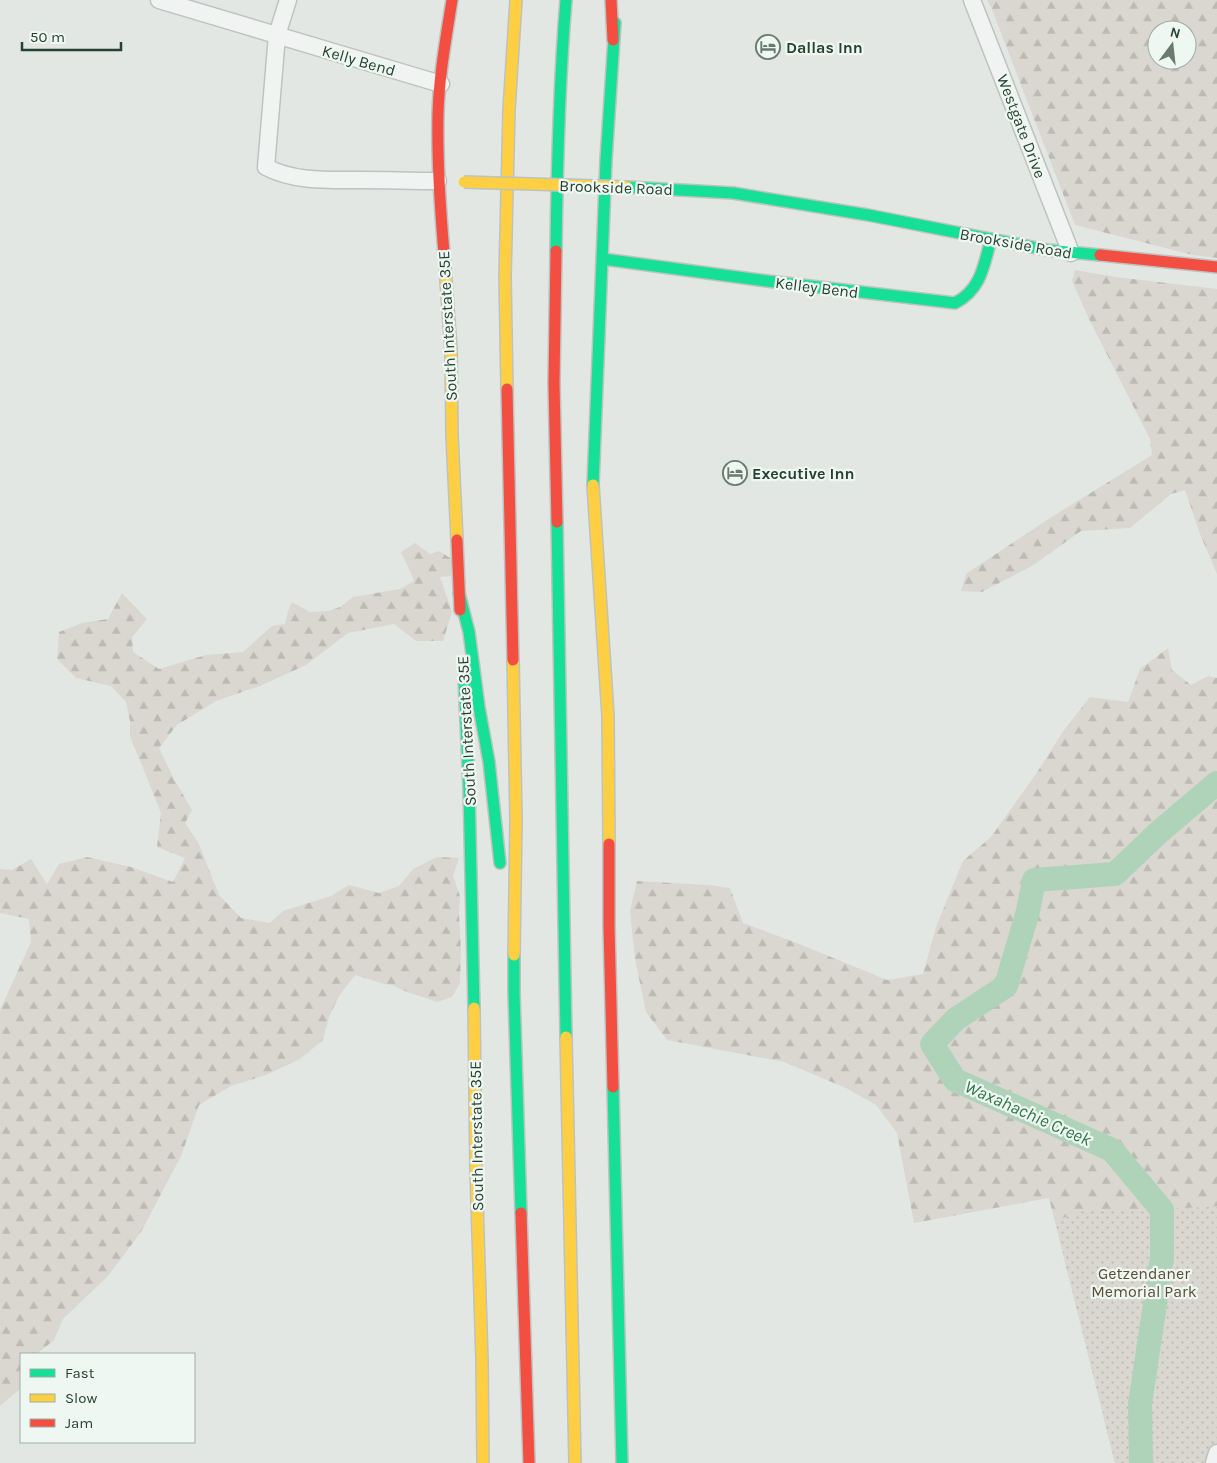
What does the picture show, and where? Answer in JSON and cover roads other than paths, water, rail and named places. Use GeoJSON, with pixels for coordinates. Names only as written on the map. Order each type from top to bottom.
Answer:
{"type":"FeatureCollection","features":[{"type":"Feature","properties":{"kind":"main road","name":"South Interstate 35E"},"geometry":{"type":"LineString","coordinates":[[452,0],[442,63],[438,113],[451,182],[452,435],[469,789],[483,1463]]}},
{"type":"Feature","properties":{"kind":"main road"},"geometry":{"type":"LineString","coordinates":[[516,0],[509,110],[505,276],[516,820],[514,993],[529,1463]]}},
{"type":"Feature","properties":{"kind":"main road"},"geometry":{"type":"LineString","coordinates":[[566,0],[558,128],[554,383],[575,1463]]}},
{"type":"Feature","properties":{"kind":"main road"},"geometry":{"type":"LineString","coordinates":[[611,0],[613,40]]}},
{"type":"Feature","properties":{"kind":"main road"},"geometry":{"type":"LineString","coordinates":[[618,0],[613,40],[606,160],[593,493],[608,716],[609,926],[622,1463]]}},
{"type":"Feature","properties":{"kind":"main road","name":"Brookside Road"},"geometry":{"type":"LineString","coordinates":[[451,182],[627,187],[733,193],[868,215],[1047,250],[1217,267]]}},
{"type":"Feature","properties":{"kind":"main road","name":"Kelley Bend"},"geometry":{"type":"LineString","coordinates":[[603,259],[955,303],[973,291],[981,274],[991,240]]}},
{"type":"Feature","properties":{"kind":"main road"},"geometry":{"type":"LineString","coordinates":[[459,593],[469,632],[479,707],[489,762],[501,875]]}},
{"type":"Feature","properties":{"kind":"main road"},"geometry":{"type":"LineString","coordinates":[[503,903],[514,993]]}},
{"type":"Feature","properties":{"kind":"street"},"geometry":{"type":"LineString","coordinates":[[159,0],[277,35],[288,0]]}},
{"type":"Feature","properties":{"kind":"street","name":"Westgate Drive"},"geometry":{"type":"LineString","coordinates":[[972,0],[1071,253]]}},
{"type":"Feature","properties":{"kind":"street","name":"Kelly Bend"},"geometry":{"type":"LineString","coordinates":[[277,35],[441,84]]}},
{"type":"Feature","properties":{"kind":"street","name":"Brookside Road"},"geometry":{"type":"LineString","coordinates":[[277,35],[266,167],[287,176],[323,180],[451,182]]}},
{"type":"Feature","properties":{"kind":"street"},"geometry":{"type":"LineString","coordinates":[[1214,1463],[1217,1453]]}},
{"type":"Feature","properties":{"kind":"waterway","name":"Waxahachie Creek"},"geometry":{"type":"LineString","coordinates":[[1141,1463],[1140,1404],[1162,1257],[1162,1210],[1112,1150],[955,1080],[932,1044],[956,1019],[1006,986],[1028,911],[1034,880],[1115,874],[1158,833],[1217,783]]}},
{"type":"Feature","properties":{"kind":"place","name":"Dallas Inn"},"geometry":{"type":"Point","coordinates":[768,47]}},
{"type":"Feature","properties":{"kind":"place","name":"Executive Inn"},"geometry":{"type":"Point","coordinates":[735,473]}},
{"type":"Feature","properties":{"kind":"park label","name":"Getzendaner Memorial Park"},"geometry":{"type":"Point","coordinates":[1144,1282]}}]}
